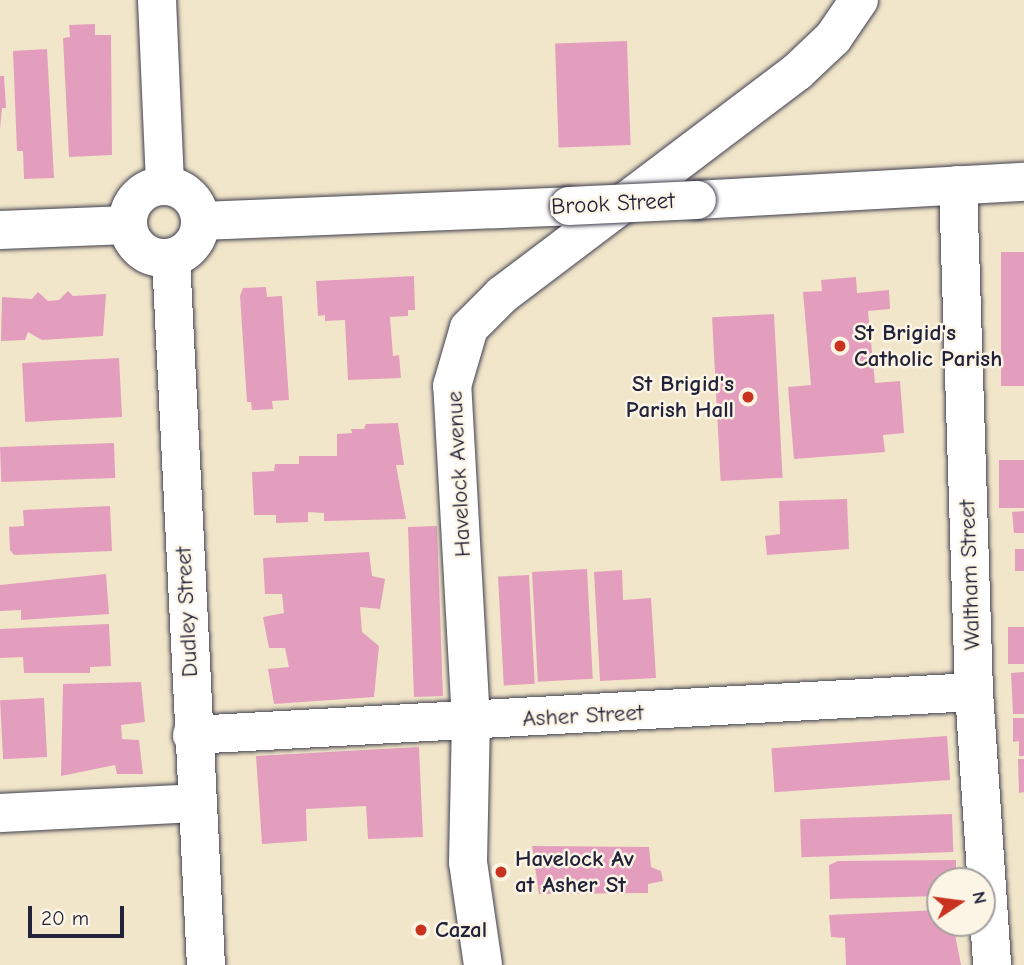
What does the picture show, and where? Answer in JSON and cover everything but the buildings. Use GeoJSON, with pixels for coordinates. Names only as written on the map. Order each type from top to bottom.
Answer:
{"type":"FeatureCollection","features":[{"type":"Feature","properties":{"kind":"street"},"geometry":{"type":"LineString","coordinates":[[157,0],[165,185]]}},
{"type":"Feature","properties":{"kind":"street","name":"Havelock Avenue"},"geometry":{"type":"LineString","coordinates":[[483,965],[468,862],[471,721],[452,386],[469,328],[502,295],[797,72],[833,38],[859,0]]}},
{"type":"Feature","properties":{"kind":"street","name":"Brook Street"},"geometry":{"type":"LineString","coordinates":[[201,221],[697,200],[1024,182]]}},
{"type":"Feature","properties":{"kind":"street"},"geometry":{"type":"LineString","coordinates":[[165,185],[189,194],[201,221],[194,243],[171,258],[141,250],[128,225],[129,212],[141,194],[165,185]]}},
{"type":"Feature","properties":{"kind":"street","name":"Waltham Street"},"geometry":{"type":"LineString","coordinates":[[958,185],[974,692],[992,965]]}},
{"type":"Feature","properties":{"kind":"street"},"geometry":{"type":"LineString","coordinates":[[0,230],[128,225]]}},
{"type":"Feature","properties":{"kind":"street","name":"Dudley Street"},"geometry":{"type":"LineString","coordinates":[[171,258],[192,734],[206,965]]}},
{"type":"Feature","properties":{"kind":"street","name":"Asher Street"},"geometry":{"type":"LineString","coordinates":[[192,734],[974,692]]}},
{"type":"Feature","properties":{"kind":"street"},"geometry":{"type":"LineString","coordinates":[[0,813],[196,803]]}},
{"type":"Feature","properties":{"kind":"place","name":"St Brigid's Catholic Parish"},"geometry":{"type":"Point","coordinates":[840,346]}},
{"type":"Feature","properties":{"kind":"place","name":"St Brigid's Parish Hall"},"geometry":{"type":"Point","coordinates":[748,397]}},
{"type":"Feature","properties":{"kind":"place","name":"Havelock Av at Asher St"},"geometry":{"type":"Point","coordinates":[501,872]}},
{"type":"Feature","properties":{"kind":"place","name":"Cazal"},"geometry":{"type":"Point","coordinates":[421,930]}}]}
